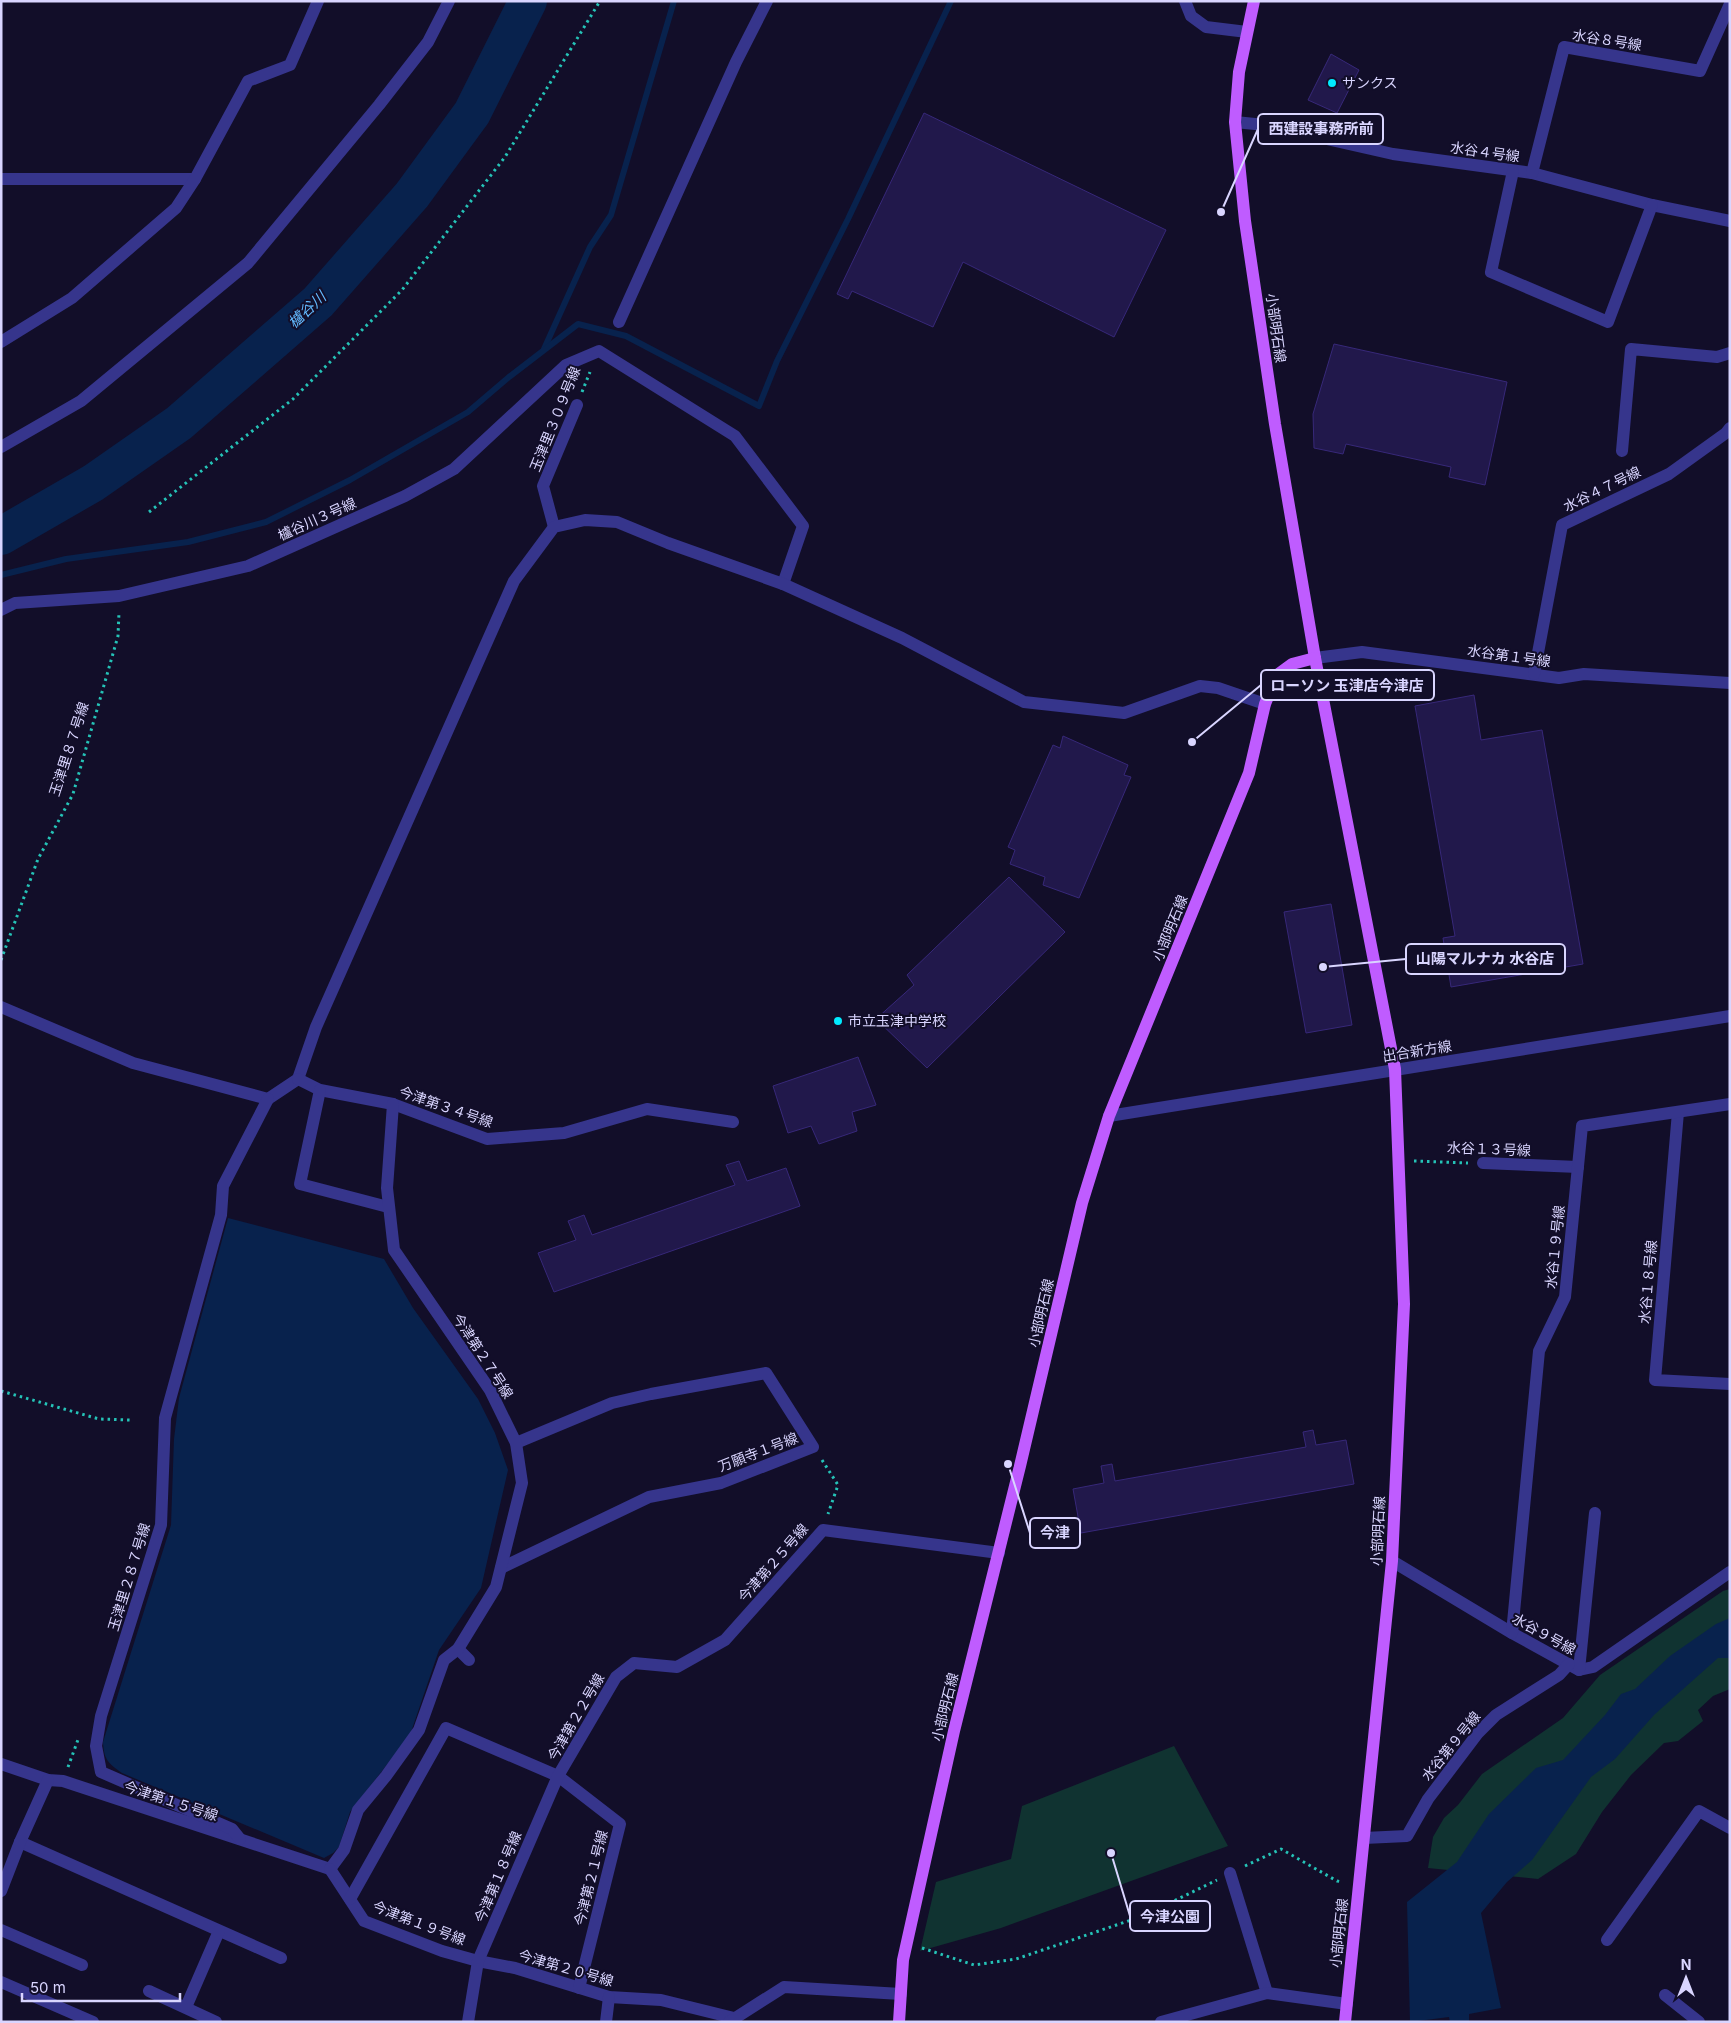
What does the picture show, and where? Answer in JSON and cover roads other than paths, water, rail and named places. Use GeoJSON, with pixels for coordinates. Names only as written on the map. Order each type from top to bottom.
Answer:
{"type":"FeatureCollection","features":[{"type":"Feature","properties":{"kind":"main road","name":"小部明石線"},"geometry":{"type":"LineString","coordinates":[[1254,1],[1239,72],[1235,122],[1245,221],[1274,414],[1315,658],[1395,1069],[1404,1304],[1392,1561],[1345,2022]]}},
{"type":"Feature","properties":{"kind":"main road","name":"小部明石線"},"geometry":{"type":"LineString","coordinates":[[899,2022],[903,1960],[954,1731],[1082,1204],[1110,1116],[1250,772],[1265,704],[1277,674],[1292,664],[1315,658]]}},
{"type":"Feature","properties":{"kind":"street"},"geometry":{"type":"LineString","coordinates":[[1,342],[72,298],[176,208],[195,179],[248,81],[290,65],[318,1]]}},
{"type":"Feature","properties":{"kind":"street"},"geometry":{"type":"LineString","coordinates":[[1,447],[81,401],[248,263],[379,105],[428,42],[449,1]]}},
{"type":"Feature","properties":{"kind":"street"},"geometry":{"type":"LineString","coordinates":[[619,322],[736,62],[768,1]]}},
{"type":"Feature","properties":{"kind":"street"},"geometry":{"type":"LineString","coordinates":[[1185,1],[1191,16],[1206,27],[1247,32]]}},
{"type":"Feature","properties":{"kind":"street","name":"水谷８号線"},"geometry":{"type":"LineString","coordinates":[[1532,174],[1564,46],[1700,71],[1730,4]]}},
{"type":"Feature","properties":{"kind":"street","name":"水谷４号線"},"geometry":{"type":"LineString","coordinates":[[1235,122],[1265,125],[1393,154],[1532,174],[1652,205],[1730,221]]}},
{"type":"Feature","properties":{"kind":"street"},"geometry":{"type":"LineString","coordinates":[[1513,171],[1491,272],[1608,322],[1652,205]]}},
{"type":"Feature","properties":{"kind":"street"},"geometry":{"type":"LineString","coordinates":[[1,179],[195,179]]}},
{"type":"Feature","properties":{"kind":"street"},"geometry":{"type":"LineString","coordinates":[[1622,451],[1631,349],[1717,357],[1730,354]]}},
{"type":"Feature","properties":{"kind":"street","name":"櫨谷川３号線"},"geometry":{"type":"LineString","coordinates":[[1,610],[15,603],[119,596],[248,566],[405,496],[454,469],[566,365],[599,351],[735,436],[803,526],[783,584]]}},
{"type":"Feature","properties":{"kind":"street","name":"玉津里３０９号線"},"geometry":{"type":"LineString","coordinates":[[554,527],[544,486],[577,405]]}},
{"type":"Feature","properties":{"kind":"street","name":"水谷４７号線"},"geometry":{"type":"LineString","coordinates":[[1534,674],[1562,525],[1669,474],[1730,428]]}},
{"type":"Feature","properties":{"kind":"street"},"geometry":{"type":"LineString","coordinates":[[1,1007],[133,1063],[268,1098],[298,1079],[316,1027],[514,581],[554,527],[585,520],[617,522],[668,543],[783,584],[902,638],[1024,702],[1124,712],[1200,686],[1218,688],[1265,704]]}},
{"type":"Feature","properties":{"kind":"street","name":"水谷第１号線"},"geometry":{"type":"LineString","coordinates":[[1315,658],[1362,652],[1559,678],[1584,674],[1730,683]]}},
{"type":"Feature","properties":{"kind":"street","name":"出合新方線"},"geometry":{"type":"LineString","coordinates":[[1110,1116],[1730,1016]]}},
{"type":"Feature","properties":{"kind":"street","name":"今津第３４号線"},"geometry":{"type":"LineString","coordinates":[[298,1079],[320,1090],[392,1104],[487,1139],[564,1133],[647,1109],[733,1122]]}},
{"type":"Feature","properties":{"kind":"street"},"geometry":{"type":"LineString","coordinates":[[320,1090],[300,1184],[388,1207]]}},
{"type":"Feature","properties":{"kind":"street","name":"玉津里２８７号線"},"geometry":{"type":"LineString","coordinates":[[240,1840],[232,1829],[101,1772],[96,1746],[101,1716],[161,1525],[165,1418],[220,1215],[223,1186],[268,1098]]}},
{"type":"Feature","properties":{"kind":"street","name":"今津第２７号線"},"geometry":{"type":"LineString","coordinates":[[330,1869],[344,1850],[358,1810],[386,1776],[419,1730],[444,1660],[458,1650],[496,1587],[522,1483],[516,1443],[490,1390],[394,1250],[387,1188],[392,1104]]}},
{"type":"Feature","properties":{"kind":"street","name":"水谷１９号線"},"geometry":{"type":"LineString","coordinates":[[1512,1633],[1539,1351],[1565,1297],[1582,1126],[1730,1104]]}},
{"type":"Feature","properties":{"kind":"street","name":"水谷１８号線"},"geometry":{"type":"LineString","coordinates":[[1678,1112],[1655,1380],[1730,1384]]}},
{"type":"Feature","properties":{"kind":"street","name":"水谷１３号線"},"geometry":{"type":"LineString","coordinates":[[1483,1163],[1578,1167]]}},
{"type":"Feature","properties":{"kind":"street","name":"万願寺１号線"},"geometry":{"type":"LineString","coordinates":[[500,1568],[649,1497],[721,1484],[813,1446],[766,1373],[612,1403],[516,1443]]}},
{"type":"Feature","properties":{"kind":"street"},"geometry":{"type":"LineString","coordinates":[[1574,1667],[1595,1514]]}},
{"type":"Feature","properties":{"kind":"street","name":"今津第２５号線"},"geometry":{"type":"LineString","coordinates":[[676,1667],[725,1640],[823,1530],[999,1552]]}},
{"type":"Feature","properties":{"kind":"street","name":"水谷９号線"},"geometry":{"type":"LineString","coordinates":[[1392,1561],[1512,1633],[1574,1667],[1592,1667],[1730,1572]]}},
{"type":"Feature","properties":{"kind":"street"},"geometry":{"type":"LineString","coordinates":[[458,1650],[469,1660]]}},
{"type":"Feature","properties":{"kind":"street","name":"今津第２２号線"},"geometry":{"type":"LineString","coordinates":[[558,1776],[616,1677],[634,1663],[676,1667]]}},
{"type":"Feature","properties":{"kind":"street","name":"水谷第９号線"},"geometry":{"type":"LineString","coordinates":[[1364,1838],[1407,1836],[1428,1799],[1478,1733],[1496,1715],[1558,1675],[1574,1667]]}},
{"type":"Feature","properties":{"kind":"street","name":"今津第２１号線"},"geometry":{"type":"LineString","coordinates":[[350,1899],[446,1728],[558,1776],[620,1824],[579,1988]]}},
{"type":"Feature","properties":{"kind":"street","name":"今津第１５号線"},"geometry":{"type":"LineString","coordinates":[[1,1764],[48,1780],[63,1781],[330,1869]]}},
{"type":"Feature","properties":{"kind":"street","name":"今津第１８号線"},"geometry":{"type":"LineString","coordinates":[[468,2022],[478,1961],[558,1776]]}},
{"type":"Feature","properties":{"kind":"street"},"geometry":{"type":"LineString","coordinates":[[1,1891],[20,1842],[48,1780]]}},
{"type":"Feature","properties":{"kind":"street"},"geometry":{"type":"LineString","coordinates":[[1607,1940],[1699,1810],[1730,1828]]}},
{"type":"Feature","properties":{"kind":"street"},"geometry":{"type":"LineString","coordinates":[[20,1842],[281,1958]]}},
{"type":"Feature","properties":{"kind":"street","name":"今津第１９号線"},"geometry":{"type":"LineString","coordinates":[[330,1869],[364,1921],[442,1951],[478,1961]]}},
{"type":"Feature","properties":{"kind":"street"},"geometry":{"type":"LineString","coordinates":[[1230,1873],[1267,1993]]}},
{"type":"Feature","properties":{"kind":"street"},"geometry":{"type":"LineString","coordinates":[[1,1930],[82,1965]]}},
{"type":"Feature","properties":{"kind":"street"},"geometry":{"type":"LineString","coordinates":[[186,2006],[219,1930]]}},
{"type":"Feature","properties":{"kind":"street","name":"今津第２０号線"},"geometry":{"type":"LineString","coordinates":[[478,1961],[515,1968],[609,1998],[661,2000],[731,2020]]}},
{"type":"Feature","properties":{"kind":"street"},"geometry":{"type":"LineString","coordinates":[[1,1982],[93,2022]]}},
{"type":"Feature","properties":{"kind":"street"},"geometry":{"type":"LineString","coordinates":[[731,2020],[784,1987],[901,1994]]}},
{"type":"Feature","properties":{"kind":"street"},"geometry":{"type":"LineString","coordinates":[[148,1991],[186,2006],[216,2022]]}},
{"type":"Feature","properties":{"kind":"street"},"geometry":{"type":"LineString","coordinates":[[1161,2022],[1201,2016],[1267,1993],[1347,2004]]}},
{"type":"Feature","properties":{"kind":"street"},"geometry":{"type":"LineString","coordinates":[[1664,1995],[1699,2022]]}},
{"type":"Feature","properties":{"kind":"street"},"geometry":{"type":"LineString","coordinates":[[606,2022],[609,1998]]}},
{"type":"Feature","properties":{"kind":"water"},"geometry":{"type":"Polygon","coordinates":[[[228,1218],[384,1259],[413,1308],[478,1399],[495,1433],[508,1470],[481,1588],[439,1650],[410,1735],[350,1812],[339,1847],[324,1858],[122,1773],[113,1766],[104,1753],[103,1742],[171,1525],[174,1439],[179,1398],[228,1218]]]}},
{"type":"Feature","properties":{"kind":"water"},"geometry":{"type":"Polygon","coordinates":[[[1730,1618],[1730,1658],[1718,1658],[1654,1715],[1615,1759],[1591,1777],[1532,1860],[1507,1882],[1481,1913],[1501,2008],[1469,2014],[1469,2022],[1450,2022],[1449,2017],[1410,2022],[1407,1902],[1457,1862],[1489,1814],[1536,1768],[1563,1760],[1605,1715],[1621,1694],[1635,1689],[1670,1656],[1716,1624],[1730,1618]]]}},
{"type":"Feature","properties":{"kind":"waterway","name":"櫨谷川"},"geometry":{"type":"LineString","coordinates":[[1,536],[93,483],[179,423],[318,302],[412,195],[472,113],[528,1]]}},
{"type":"Feature","properties":{"kind":"waterway"},"geometry":{"type":"LineString","coordinates":[[544,349],[590,247],[611,215],[674,1]]}},
{"type":"Feature","properties":{"kind":"waterway"},"geometry":{"type":"LineString","coordinates":[[1,575],[66,559],[188,542],[266,522],[350,480],[468,412],[509,377],[578,324],[626,336],[759,406],[777,361],[848,219],[951,1]]}},
{"type":"Feature","properties":{"kind":"place","name":"サンクス"},"geometry":{"type":"Point","coordinates":[1332,83]}},
{"type":"Feature","properties":{"kind":"place","name":"西建設事務所前"},"geometry":{"type":"Point","coordinates":[1221,212]}},
{"type":"Feature","properties":{"kind":"place","name":"ローソン 玉津店今津店"},"geometry":{"type":"Point","coordinates":[1192,742]}},
{"type":"Feature","properties":{"kind":"place","name":"山陽マルナカ 水谷店"},"geometry":{"type":"Point","coordinates":[1323,967]}},
{"type":"Feature","properties":{"kind":"place","name":"市立玉津中学校"},"geometry":{"type":"Point","coordinates":[838,1021]}},
{"type":"Feature","properties":{"kind":"place","name":"今津"},"geometry":{"type":"Point","coordinates":[1008,1464]}},
{"type":"Feature","properties":{"kind":"place","name":"今津公園"},"geometry":{"type":"Point","coordinates":[1111,1853]}}]}
